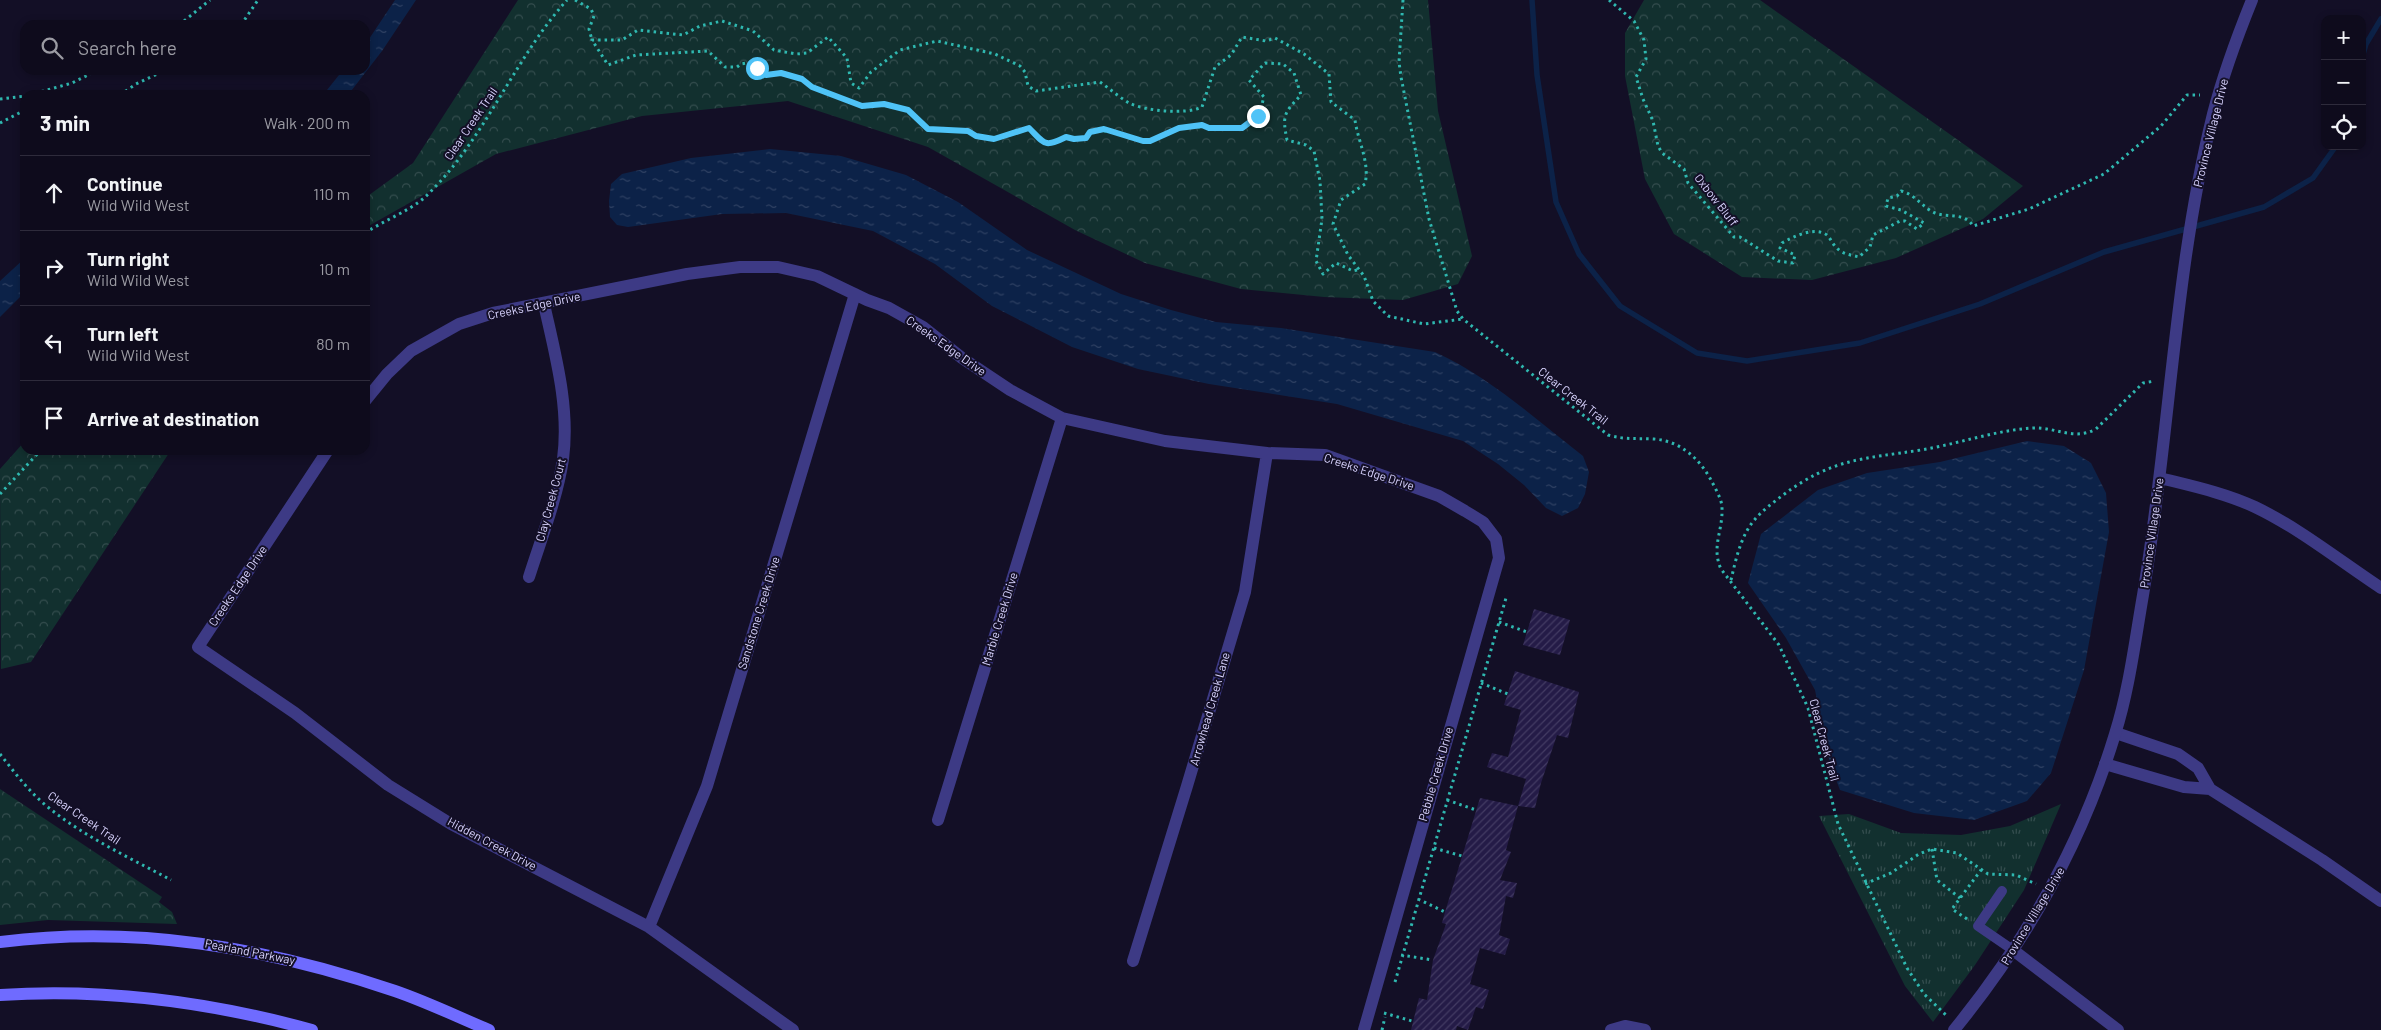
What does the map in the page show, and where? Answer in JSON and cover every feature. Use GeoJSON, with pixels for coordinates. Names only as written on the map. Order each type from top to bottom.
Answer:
{"type":"FeatureCollection","features":[{"type":"Feature","properties":{"kind":"main road","name":"Pearland Parkway"},"geometry":{"type":"LineString","coordinates":[[0,942],[44,936],[122,935],[203,942],[307,964],[396,991],[489,1030]]}},
{"type":"Feature","properties":{"kind":"main road"},"geometry":{"type":"LineString","coordinates":[[0,995],[32,993],[106,994],[189,1002],[274,1019],[312,1030]]}},
{"type":"Feature","properties":{"kind":"street","name":"Province Village Drive"},"geometry":{"type":"LineString","coordinates":[[1954,1030],[1988,988],[2050,890],[2088,812],[2116,733],[2137,634],[2160,478],[2179,313],[2196,193],[2214,112],[2235,44],[2252,0]]}},
{"type":"Feature","properties":{"kind":"street","name":"Creeks Edge Drive"},"geometry":{"type":"LineString","coordinates":[[370,395],[387,374],[411,351],[459,324],[493,313],[687,274],[740,267],[778,267],[817,276],[889,308],[923,327],[962,358],[1002,385],[1062,418],[1165,441],[1267,453],[1325,456],[1439,496],[1483,522]]}},
{"type":"Feature","properties":{"kind":"street","name":"Sandstone Creek Drive"},"geometry":{"type":"LineString","coordinates":[[649,928],[707,786],[855,294]]}},
{"type":"Feature","properties":{"kind":"street","name":"Clay Creek Court"},"geometry":{"type":"LineString","coordinates":[[530,577],[552,501],[563,450],[565,420],[559,374],[544,304]]}},
{"type":"Feature","properties":{"kind":"street","name":"Marble Creek Drive"},"geometry":{"type":"LineString","coordinates":[[938,820],[1062,418]]}},
{"type":"Feature","properties":{"kind":"street","name":"Arrowhead Creek Lane"},"geometry":{"type":"LineString","coordinates":[[1133,961],[1245,592],[1267,453]]}},
{"type":"Feature","properties":{"kind":"street","name":"Creeks Edge Drive"},"geometry":{"type":"LineString","coordinates":[[198,646],[325,455]]}},
{"type":"Feature","properties":{"kind":"street"},"geometry":{"type":"LineString","coordinates":[[2160,478],[2215,492],[2256,508],[2306,537],[2381,588]]}},
{"type":"Feature","properties":{"kind":"street","name":"Pebble Creek Drive"},"geometry":{"type":"LineString","coordinates":[[1364,1030],[1430,794],[1500,558],[1496,539],[1483,522]]}},
{"type":"Feature","properties":{"kind":"street","name":"Hidden Creek Drive"},"geometry":{"type":"LineString","coordinates":[[198,646],[295,713],[388,785],[451,824],[649,928],[793,1030]]}},
{"type":"Feature","properties":{"kind":"street"},"geometry":{"type":"LineString","coordinates":[[2116,733],[2178,754],[2198,768],[2210,789],[2322,860],[2381,901]]}},
{"type":"Feature","properties":{"kind":"street"},"geometry":{"type":"LineString","coordinates":[[2105,764],[2184,787],[2210,789]]}},
{"type":"Feature","properties":{"kind":"street"},"geometry":{"type":"LineString","coordinates":[[2013,950],[2118,1030]]}},
{"type":"Feature","properties":{"kind":"street"},"geometry":{"type":"LineString","coordinates":[[1611,1030],[1625,1026],[1645,1030]]}},
{"type":"Feature","properties":{"kind":"lane"},"geometry":{"type":"LineString","coordinates":[[2002,891],[1978,926],[2013,950]]}},
{"type":"Feature","properties":{"kind":"path"},"geometry":{"type":"LineString","coordinates":[[185,20],[210,0]]}},
{"type":"Feature","properties":{"kind":"path"},"geometry":{"type":"LineString","coordinates":[[244,20],[258,0]]}},
{"type":"Feature","properties":{"kind":"path","name":"Clear Creek Trail"},"geometry":{"type":"LineString","coordinates":[[370,230],[423,199],[450,170],[480,128],[552,17],[567,0]]}},
{"type":"Feature","properties":{"kind":"path"},"geometry":{"type":"LineString","coordinates":[[575,0],[590,9],[594,16],[589,30],[592,40],[608,65],[636,54],[708,51],[725,66],[737,67],[741,64],[753,62],[766,75],[781,73],[802,79],[812,87],[862,106],[884,104],[908,110],[928,129],[968,131],[976,136],[994,139],[1029,128],[1045,144],[1049,145],[1066,137],[1074,139],[1086,138],[1090,132],[1104,129],[1143,141],[1150,141],[1179,128],[1202,125],[1209,128],[1242,128],[1258,116],[1264,97],[1249,80],[1264,63],[1283,64],[1294,73],[1301,95],[1285,111],[1283,121],[1288,140],[1306,145],[1314,151],[1320,181],[1322,219],[1316,261],[1322,274],[1336,263],[1353,271],[1358,270]]}},
{"type":"Feature","properties":{"kind":"path","name":"Clear Creek Trail"},"geometry":{"type":"LineString","coordinates":[[1403,0],[1399,62],[1419,177],[1453,303],[1463,319],[1608,436],[1623,440],[1653,439],[1669,441],[1696,458],[1706,470],[1722,508],[1716,545],[1717,559],[1721,569],[1779,645],[1802,693],[1838,824],[1865,884],[1907,968],[1924,994],[1939,1010]]}},
{"type":"Feature","properties":{"kind":"path","name":"Oxbow Bluff"},"geometry":{"type":"LineString","coordinates":[[1609,0],[1634,21],[1644,40],[1646,58],[1636,77],[1643,99],[1654,121],[1658,146],[1662,152],[1684,169],[1688,183],[1734,236],[1740,237],[1778,261],[1793,263],[1795,255],[1780,249],[1782,243],[1796,235],[1819,232],[1828,236],[1837,249],[1843,253],[1859,257],[1870,247],[1873,235],[1900,221],[1917,229],[1924,223],[1901,210],[1886,206],[1888,198],[1897,196],[1901,192],[1912,196],[1936,214],[1956,216],[1970,222],[1972,226],[2029,208],[2104,174],[2161,126],[2187,95],[2200,95]]}},
{"type":"Feature","properties":{"kind":"path"},"geometry":{"type":"LineString","coordinates":[[592,40],[622,40],[638,30],[683,35],[700,26],[722,21],[753,31],[774,50],[796,54],[807,53],[828,37],[847,58],[851,83],[859,88],[871,72],[900,50],[937,41],[995,54],[1020,66],[1025,72],[1028,86],[1036,91],[1100,82],[1130,104],[1174,113],[1193,112],[1202,107],[1216,67],[1231,55],[1242,36],[1266,41],[1275,38],[1304,54],[1329,74],[1331,102],[1355,120],[1357,138],[1368,172],[1365,184],[1341,200],[1333,224],[1348,256],[1364,276],[1372,300],[1388,316],[1424,324],[1463,319]]}},
{"type":"Feature","properties":{"kind":"path"},"geometry":{"type":"LineString","coordinates":[[49,90],[72,84],[89,75]]}},
{"type":"Feature","properties":{"kind":"path"},"geometry":{"type":"LineString","coordinates":[[127,90],[155,75]]}},
{"type":"Feature","properties":{"kind":"path"},"geometry":{"type":"LineString","coordinates":[[0,99],[20,97]]}},
{"type":"Feature","properties":{"kind":"path"},"geometry":{"type":"LineString","coordinates":[[0,124],[20,113]]}},
{"type":"Feature","properties":{"kind":"path"},"geometry":{"type":"LineString","coordinates":[[1731,580],[1741,544],[1747,530],[1757,517],[1801,481],[1818,472],[1868,456],[1922,450],[2034,428],[2071,434],[2088,434],[2096,429],[2143,383],[2151,381],[2171,384]]}},
{"type":"Feature","properties":{"kind":"path"},"geometry":{"type":"LineString","coordinates":[[0,494],[36,455]]}},
{"type":"Feature","properties":{"kind":"path"},"geometry":{"type":"LineString","coordinates":[[1393,990],[1506,598]]}},
{"type":"Feature","properties":{"kind":"path"},"geometry":{"type":"LineString","coordinates":[[1483,615],[1527,632]]}},
{"type":"Feature","properties":{"kind":"path"},"geometry":{"type":"LineString","coordinates":[[1465,676],[1508,694]]}},
{"type":"Feature","properties":{"kind":"path","name":"Clear Creek Trail"},"geometry":{"type":"LineString","coordinates":[[0,754],[24,784],[49,808],[97,839],[171,880]]}},
{"type":"Feature","properties":{"kind":"path"},"geometry":{"type":"LineString","coordinates":[[1430,794],[1476,810]]}},
{"type":"Feature","properties":{"kind":"path"},"geometry":{"type":"LineString","coordinates":[[1417,842],[1462,856]]}},
{"type":"Feature","properties":{"kind":"path"},"geometry":{"type":"LineString","coordinates":[[1932,849],[1937,880],[1960,898]]}},
{"type":"Feature","properties":{"kind":"path"},"geometry":{"type":"LineString","coordinates":[[1865,884],[1881,878],[1919,854],[1932,849],[1956,853],[1981,870],[1995,876],[2016,875],[2050,890]]}},
{"type":"Feature","properties":{"kind":"path"},"geometry":{"type":"LineString","coordinates":[[1978,926],[1952,910],[1981,870]]}},
{"type":"Feature","properties":{"kind":"path"},"geometry":{"type":"LineString","coordinates":[[1402,894],[1445,912]]}},
{"type":"Feature","properties":{"kind":"path"},"geometry":{"type":"LineString","coordinates":[[1386,950],[1433,960]]}},
{"type":"Feature","properties":{"kind":"path"},"geometry":{"type":"LineString","coordinates":[[1382,1030],[1388,1006]]}},
{"type":"Feature","properties":{"kind":"path"},"geometry":{"type":"LineString","coordinates":[[1370,1008],[1412,1021]]}},
{"type":"Feature","properties":{"kind":"green space"},"geometry":{"type":"Polygon","coordinates":[[[518,0],[1428,0],[1438,111],[1472,256],[1458,284],[1403,300],[1324,297],[1241,289],[1145,263],[1075,230],[928,147],[788,101],[642,116],[496,154],[370,225],[370,194],[413,163],[518,0]]]}},
{"type":"Feature","properties":{"kind":"green space"},"geometry":{"type":"Polygon","coordinates":[[[1644,0],[1760,0],[2023,186],[1983,219],[1896,258],[1812,280],[1742,277],[1674,234],[1645,179],[1625,76],[1625,33],[1644,0]]]}},
{"type":"Feature","properties":{"kind":"green space"},"geometry":{"type":"Polygon","coordinates":[[[20,447],[20,455],[168,455],[31,662],[1,669],[0,469],[20,447]]]}},
{"type":"Feature","properties":{"kind":"green space"},"geometry":{"type":"Polygon","coordinates":[[[0,789],[162,897],[159,902],[172,912],[177,924],[48,920],[0,925],[0,789]]]}},
{"type":"Feature","properties":{"kind":"green space"},"geometry":{"type":"Polygon","coordinates":[[[2061,804],[2024,890],[1975,965],[1933,1022],[1905,986],[1819,816],[1849,814],[1901,833],[1961,835],[2010,826],[2061,804]]]}},
{"type":"Feature","properties":{"kind":"water"},"geometry":{"type":"Polygon","coordinates":[[[395,0],[416,0],[370,67],[370,38],[395,0]]]}},
{"type":"Feature","properties":{"kind":"water"},"geometry":{"type":"Polygon","coordinates":[[[339,75],[363,75],[352,90],[327,90],[339,75]]]}},
{"type":"Feature","properties":{"kind":"water"},"geometry":{"type":"Polygon","coordinates":[[[770,149],[841,156],[906,175],[958,202],[1027,250],[1121,294],[1171,310],[1216,322],[1281,328],[1435,352],[1493,386],[1583,456],[1589,472],[1585,494],[1578,508],[1562,516],[1546,508],[1524,485],[1498,464],[1463,441],[1337,404],[1209,384],[1138,369],[1072,347],[992,306],[935,264],[873,231],[786,213],[722,214],[628,227],[617,225],[610,217],[611,184],[622,174],[691,158],[770,149]]]}},
{"type":"Feature","properties":{"kind":"water"},"geometry":{"type":"Polygon","coordinates":[[[20,263],[20,297],[0,317],[0,281],[20,263]]]}},
{"type":"Feature","properties":{"kind":"water"},"geometry":{"type":"Polygon","coordinates":[[[2027,441],[2064,446],[2091,463],[2106,493],[2109,532],[2084,670],[2051,773],[2027,801],[1974,820],[1914,813],[1840,790],[1830,764],[1815,690],[1786,638],[1748,583],[1761,534],[1818,490],[1867,473],[1940,462],[2027,441]]]}},
{"type":"Feature","properties":{"kind":"building"},"geometry":{"type":"Polygon","coordinates":[[[1534,609],[1570,620],[1560,655],[1523,645],[1534,609]]]}},
{"type":"Feature","properties":{"kind":"building"},"geometry":{"type":"Polygon","coordinates":[[[1515,671],[1579,692],[1568,738],[1557,735],[1535,808],[1518,806],[1526,779],[1487,767],[1492,753],[1508,757],[1521,710],[1504,705],[1515,671]]]}},
{"type":"Feature","properties":{"kind":"building"},"geometry":{"type":"Polygon","coordinates":[[[1480,798],[1518,806],[1506,850],[1511,852],[1500,880],[1517,883],[1513,898],[1506,896],[1499,935],[1510,939],[1505,955],[1480,948],[1470,984],[1489,990],[1483,1009],[1476,1007],[1468,1030],[1457,1026],[1456,1030],[1411,1030],[1419,998],[1427,1000],[1433,960],[1446,924],[1442,923],[1480,798]]]}},
{"type":"Feature","properties":{"kind":"waterway"},"geometry":{"type":"LineString","coordinates":[[1532,0],[1537,75],[1556,202],[1579,254],[1620,306],[1697,353],[1747,361],[1860,343],[1980,304],[2104,252],[2264,207],[2313,178],[2333,150]]}},
{"type":"Feature","properties":{"kind":"waterway"},"geometry":{"type":"LineString","coordinates":[[2366,44],[2381,19]]}},
{"type":"Feature","properties":{"kind":"route"},"geometry":{"type":"LineString","coordinates":[[757,68],[766,75],[781,73],[802,79],[812,87],[862,106],[884,104],[908,110],[928,129],[957,132],[968,131],[976,136],[994,139],[1029,128],[1045,144],[1049,145],[1066,137],[1074,139],[1086,138],[1090,132],[1104,129],[1143,141],[1150,141],[1179,128],[1202,125],[1209,128],[1242,128],[1258,116]]}}]}
